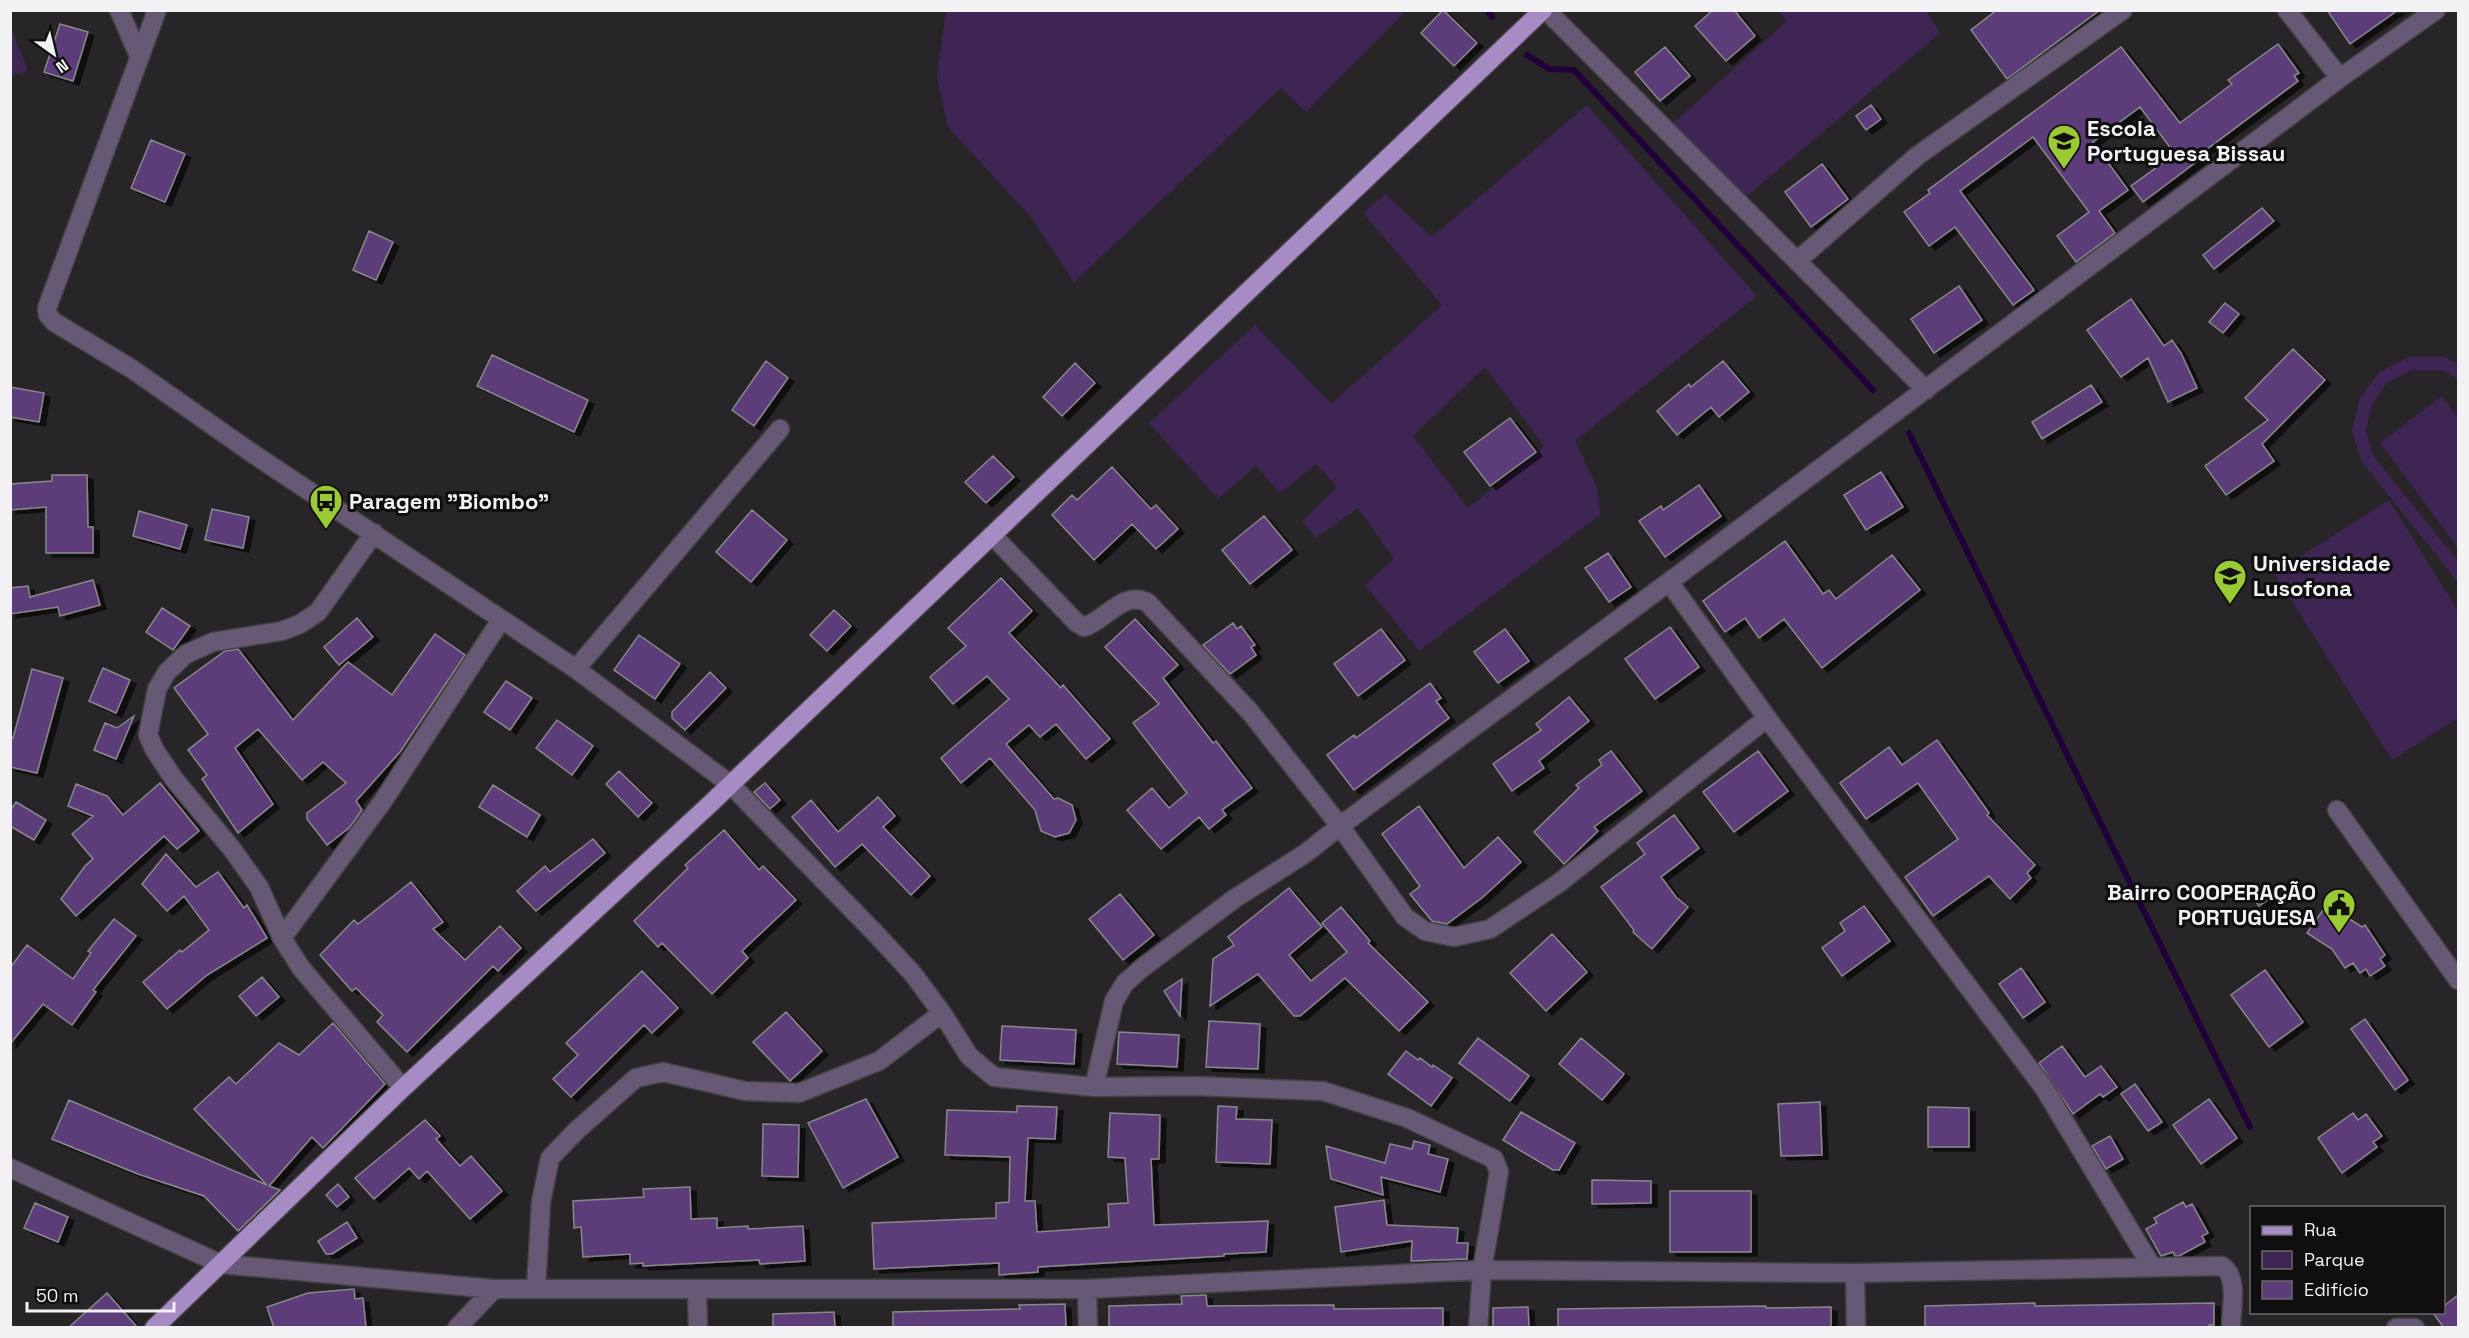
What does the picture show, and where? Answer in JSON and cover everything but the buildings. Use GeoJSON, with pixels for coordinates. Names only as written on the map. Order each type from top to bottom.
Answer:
{"type":"FeatureCollection","features":[{"type":"Feature","properties":{"kind":"main road"},"geometry":{"type":"LineString","coordinates":[[154,1328],[403,1088],[730,784],[1545,10]]}},
{"type":"Feature","properties":{"kind":"street"},"geometry":{"type":"LineString","coordinates":[[119,10],[139,56]]}},
{"type":"Feature","properties":{"kind":"street"},"geometry":{"type":"LineString","coordinates":[[157,10],[47,308],[48,315],[54,322],[132,369],[249,451],[576,669],[730,784],[878,934],[913,974],[942,1013],[969,1056],[994,1077],[1094,1087],[1194,1086],[1323,1091],[1407,1118],[1494,1159],[1499,1172],[1482,1270],[1478,1328]]}},
{"type":"Feature","properties":{"kind":"street"},"geometry":{"type":"LineString","coordinates":[[1545,10],[1926,390]]}},
{"type":"Feature","properties":{"kind":"street"},"geometry":{"type":"LineString","coordinates":[[1797,261],[1917,156],[2123,10]]}},
{"type":"Feature","properties":{"kind":"street"},"geometry":{"type":"LineString","coordinates":[[2287,10],[2340,78]]}},
{"type":"Feature","properties":{"kind":"street"},"geometry":{"type":"LineString","coordinates":[[1094,1087],[1114,1001],[1125,982],[1142,968],[1234,899],[1306,853],[2340,78],[2436,10]]}},
{"type":"Feature","properties":{"kind":"street"},"geometry":{"type":"LineString","coordinates":[[576,669],[780,429]]}},
{"type":"Feature","properties":{"kind":"street"},"geometry":{"type":"LineString","coordinates":[[374,533],[318,612],[300,624],[282,631],[213,642],[186,654],[167,672],[157,689],[148,735],[154,749],[174,780],[232,849],[259,887],[282,938],[301,968],[403,1088]]}},
{"type":"Feature","properties":{"kind":"street"},"geometry":{"type":"LineString","coordinates":[[992,535],[1076,622],[1084,627],[1129,599],[1138,598],[1147,602],[1251,713],[1340,826],[1405,917],[1425,931],[1454,937],[1490,929],[1559,883],[1767,718]]}},
{"type":"Feature","properties":{"kind":"street"},"geometry":{"type":"LineString","coordinates":[[1670,582],[1767,718],[2044,1088],[2152,1267]]}},
{"type":"Feature","properties":{"kind":"street"},"geometry":{"type":"LineString","coordinates":[[282,938],[383,801],[501,620]]}},
{"type":"Feature","properties":{"kind":"street"},"geometry":{"type":"LineString","coordinates":[[2337,810],[2458,980]]}},
{"type":"Feature","properties":{"kind":"street"},"geometry":{"type":"LineString","coordinates":[[536,1289],[541,1202],[550,1158],[576,1131],[636,1078],[663,1072],[745,1091],[798,1093],[879,1061],[942,1013]]}},
{"type":"Feature","properties":{"kind":"street"},"geometry":{"type":"LineString","coordinates":[[10,1168],[221,1264],[494,1290],[1087,1289],[1482,1270],[1855,1273],[2222,1266],[2229,1271],[2232,1279],[2231,1328]]}},
{"type":"Feature","properties":{"kind":"street"},"geometry":{"type":"LineString","coordinates":[[1855,1273],[1856,1328]]}},
{"type":"Feature","properties":{"kind":"street"},"geometry":{"type":"LineString","coordinates":[[697,1289],[698,1328]]}},
{"type":"Feature","properties":{"kind":"street"},"geometry":{"type":"LineString","coordinates":[[1087,1289],[1088,1328]]}},
{"type":"Feature","properties":{"kind":"street"},"geometry":{"type":"LineString","coordinates":[[458,1328],[494,1290]]}},
{"type":"Feature","properties":{"kind":"street"},"geometry":{"type":"LineString","coordinates":[[2396,1328],[2415,1328]]}},
{"type":"Feature","properties":{"kind":"green space"},"geometry":{"type":"Polygon","coordinates":[[[1400,10],[1403,14],[1306,112],[1281,88],[1074,282],[1031,217],[948,127],[937,77],[946,11],[1400,10]]]}},
{"type":"Feature","properties":{"kind":"green space"},"geometry":{"type":"Polygon","coordinates":[[[1779,11],[1926,11],[1940,33],[1740,202],[1668,128],[1787,21],[1779,11]]]}},
{"type":"Feature","properties":{"kind":"green space"},"geometry":{"type":"Polygon","coordinates":[[[10,25],[28,71],[11,76],[10,76],[10,25]]]}},
{"type":"Feature","properties":{"kind":"green space"},"geometry":{"type":"Polygon","coordinates":[[[1587,105],[1757,296],[1575,441],[1597,487],[1600,515],[1419,651],[1365,585],[1394,559],[1358,508],[1316,538],[1302,521],[1337,487],[1316,464],[1280,493],[1256,466],[1218,499],[1149,423],[1255,325],[1331,404],[1442,305],[1363,213],[1385,194],[1432,237],[1587,105]],[[1485,367],[1413,436],[1468,508],[1544,446],[1485,367]]]}},
{"type":"Feature","properties":{"kind":"green space"},"geometry":{"type":"Polygon","coordinates":[[[2409,357],[2445,357],[2458,364],[2458,379],[2442,370],[2412,370],[2388,382],[2372,404],[2366,431],[2373,455],[2458,561],[2458,582],[2361,461],[2352,431],[2360,398],[2379,372],[2409,357]]]}},
{"type":"Feature","properties":{"kind":"green space"},"geometry":{"type":"Polygon","coordinates":[[[2442,396],[2458,418],[2458,548],[2380,443],[2442,396]]]}},
{"type":"Feature","properties":{"kind":"green space"},"geometry":{"type":"Polygon","coordinates":[[[2389,500],[2458,611],[2458,718],[2392,760],[2274,573],[2389,500]]]}},
{"type":"Feature","properties":{"kind":"waterway"},"geometry":{"type":"LineString","coordinates":[[1487,10],[1492,17]]}},
{"type":"Feature","properties":{"kind":"waterway"},"geometry":{"type":"LineString","coordinates":[[1527,55],[1549,69],[1574,70],[1873,390]]}},
{"type":"Feature","properties":{"kind":"waterway"},"geometry":{"type":"LineString","coordinates":[[1909,433],[2250,1127]]}},
{"type":"Feature","properties":{"kind":"place","name":"Escola Portuguesa Bissau"},"geometry":{"type":"Point","coordinates":[2064,170]}},
{"type":"Feature","properties":{"kind":"place","name":"Paragem \"Biombo\""},"geometry":{"type":"Point","coordinates":[326,530]}},
{"type":"Feature","properties":{"kind":"place","name":"Universidade Lusofona"},"geometry":{"type":"Point","coordinates":[2230,605]}},
{"type":"Feature","properties":{"kind":"place","name":"Bairro COOPERAÇÃO PORTUGUESA"},"geometry":{"type":"Point","coordinates":[2339,934]}}]}
